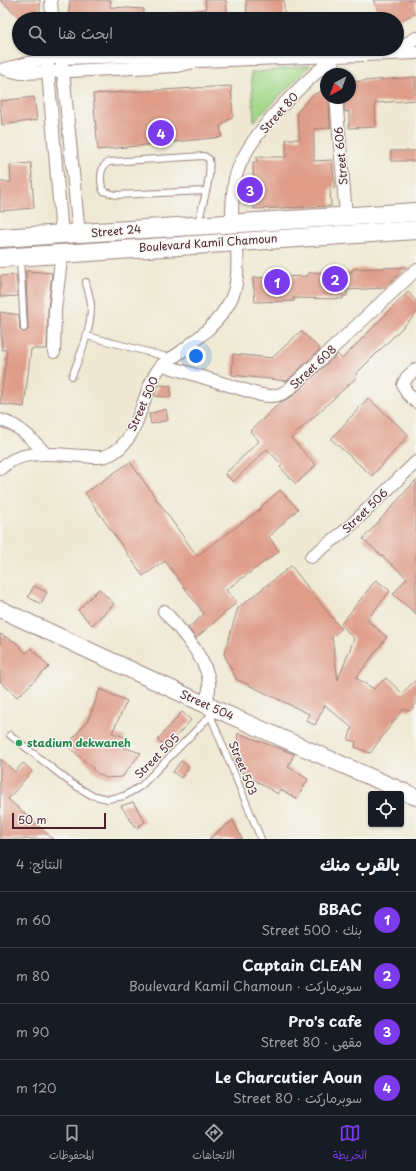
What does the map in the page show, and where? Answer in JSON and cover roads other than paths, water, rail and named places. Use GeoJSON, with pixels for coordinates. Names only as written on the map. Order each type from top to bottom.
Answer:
{"type":"FeatureCollection","features":[{"type":"Feature","properties":{"kind":"main road","name":"Boulevard Kamil Chamoun"},"geometry":{"type":"LineString","coordinates":[[232,222],[416,212]]}},
{"type":"Feature","properties":{"kind":"main road","name":"Street 24"},"geometry":{"type":"LineString","coordinates":[[0,238],[68,240],[232,222]]}},
{"type":"Feature","properties":{"kind":"main road","name":"Boulevard Kamil Chamoun"},"geometry":{"type":"LineString","coordinates":[[0,258],[20,257],[68,240],[237,241],[416,230]]}},
{"type":"Feature","properties":{"kind":"street"},"geometry":{"type":"LineString","coordinates":[[52,0],[52,12]]}},
{"type":"Feature","properties":{"kind":"street"},"geometry":{"type":"LineString","coordinates":[[404,46],[416,38]]}},
{"type":"Feature","properties":{"kind":"street"},"geometry":{"type":"LineString","coordinates":[[404,53],[416,53]]}},
{"type":"Feature","properties":{"kind":"street"},"geometry":{"type":"LineString","coordinates":[[2,70],[41,56]]}},
{"type":"Feature","properties":{"kind":"street"},"geometry":{"type":"LineString","coordinates":[[47,56],[68,240]]}},
{"type":"Feature","properties":{"kind":"street"},"geometry":{"type":"LineString","coordinates":[[54,352],[55,310],[68,240],[63,71],[60,56]]}},
{"type":"Feature","properties":{"kind":"street"},"geometry":{"type":"LineString","coordinates":[[175,56],[198,61]]}},
{"type":"Feature","properties":{"kind":"street"},"geometry":{"type":"LineString","coordinates":[[2,70],[20,73],[48,72],[177,66],[198,61],[352,56]]}},
{"type":"Feature","properties":{"kind":"street"},"geometry":{"type":"LineString","coordinates":[[332,57],[333,68]]}},
{"type":"Feature","properties":{"kind":"street","name":"Street 80"},"geometry":{"type":"LineString","coordinates":[[232,222],[235,179],[247,152],[264,126],[332,57]]}},
{"type":"Feature","properties":{"kind":"street","name":"Street 606"},"geometry":{"type":"LineString","coordinates":[[337,104],[346,215]]}},
{"type":"Feature","properties":{"kind":"street","name":"Street 500"},"geometry":{"type":"LineString","coordinates":[[0,469],[19,458],[45,453],[96,457],[106,456],[120,448],[129,436],[152,383],[167,362],[210,326],[230,301],[236,281],[237,241]]}},
{"type":"Feature","properties":{"kind":"street","name":"Street 608"},"geometry":{"type":"LineString","coordinates":[[167,362],[261,395],[273,397],[288,390],[416,270]]}},
{"type":"Feature","properties":{"kind":"street"},"geometry":{"type":"LineString","coordinates":[[416,369],[407,377],[403,385],[407,393],[416,402]]}},
{"type":"Feature","properties":{"kind":"street"},"geometry":{"type":"LineString","coordinates":[[0,420],[17,426],[45,453]]}},
{"type":"Feature","properties":{"kind":"street","name":"Street 506"},"geometry":{"type":"LineString","coordinates":[[311,557],[346,530],[416,462]]}},
{"type":"Feature","properties":{"kind":"street","name":"Street 504"},"geometry":{"type":"LineString","coordinates":[[0,609],[207,708],[416,797]]}},
{"type":"Feature","properties":{"kind":"street"},"geometry":{"type":"LineString","coordinates":[[164,611],[200,656],[205,667],[209,688],[207,708]]}},
{"type":"Feature","properties":{"kind":"lane"},"geometry":{"type":"LineString","coordinates":[[198,225],[205,191],[210,165],[209,160],[204,156],[109,162],[105,164],[102,169],[103,191],[116,195],[205,191]]}},
{"type":"Feature","properties":{"kind":"lane"},"geometry":{"type":"LineString","coordinates":[[20,257],[24,328]]}},
{"type":"Feature","properties":{"kind":"lane"},"geometry":{"type":"LineString","coordinates":[[72,376],[87,336],[91,305],[86,282]]}},
{"type":"Feature","properties":{"kind":"lane"},"geometry":{"type":"LineString","coordinates":[[87,336],[167,362]]}},
{"type":"Feature","properties":{"kind":"lane","name":"Street 505"},"geometry":{"type":"LineString","coordinates":[[10,735],[71,783],[91,795],[108,799],[124,796],[141,786],[207,708]]}},
{"type":"Feature","properties":{"kind":"lane","name":"Street 503"},"geometry":{"type":"LineString","coordinates":[[207,708],[261,839]]}},
{"type":"Feature","properties":{"kind":"place","name":"Le Charcutier Aoun"},"geometry":{"type":"Point","coordinates":[161,133]}},
{"type":"Feature","properties":{"kind":"place","name":"Pro's cafe"},"geometry":{"type":"Point","coordinates":[250,190]}},
{"type":"Feature","properties":{"kind":"place","name":"Captain CLEAN"},"geometry":{"type":"Point","coordinates":[335,279]}},
{"type":"Feature","properties":{"kind":"place","name":"BBAC"},"geometry":{"type":"Point","coordinates":[277,282]}},
{"type":"Feature","properties":{"kind":"place","name":"stadium dekwaneh"},"geometry":{"type":"Point","coordinates":[19,743]}}]}
